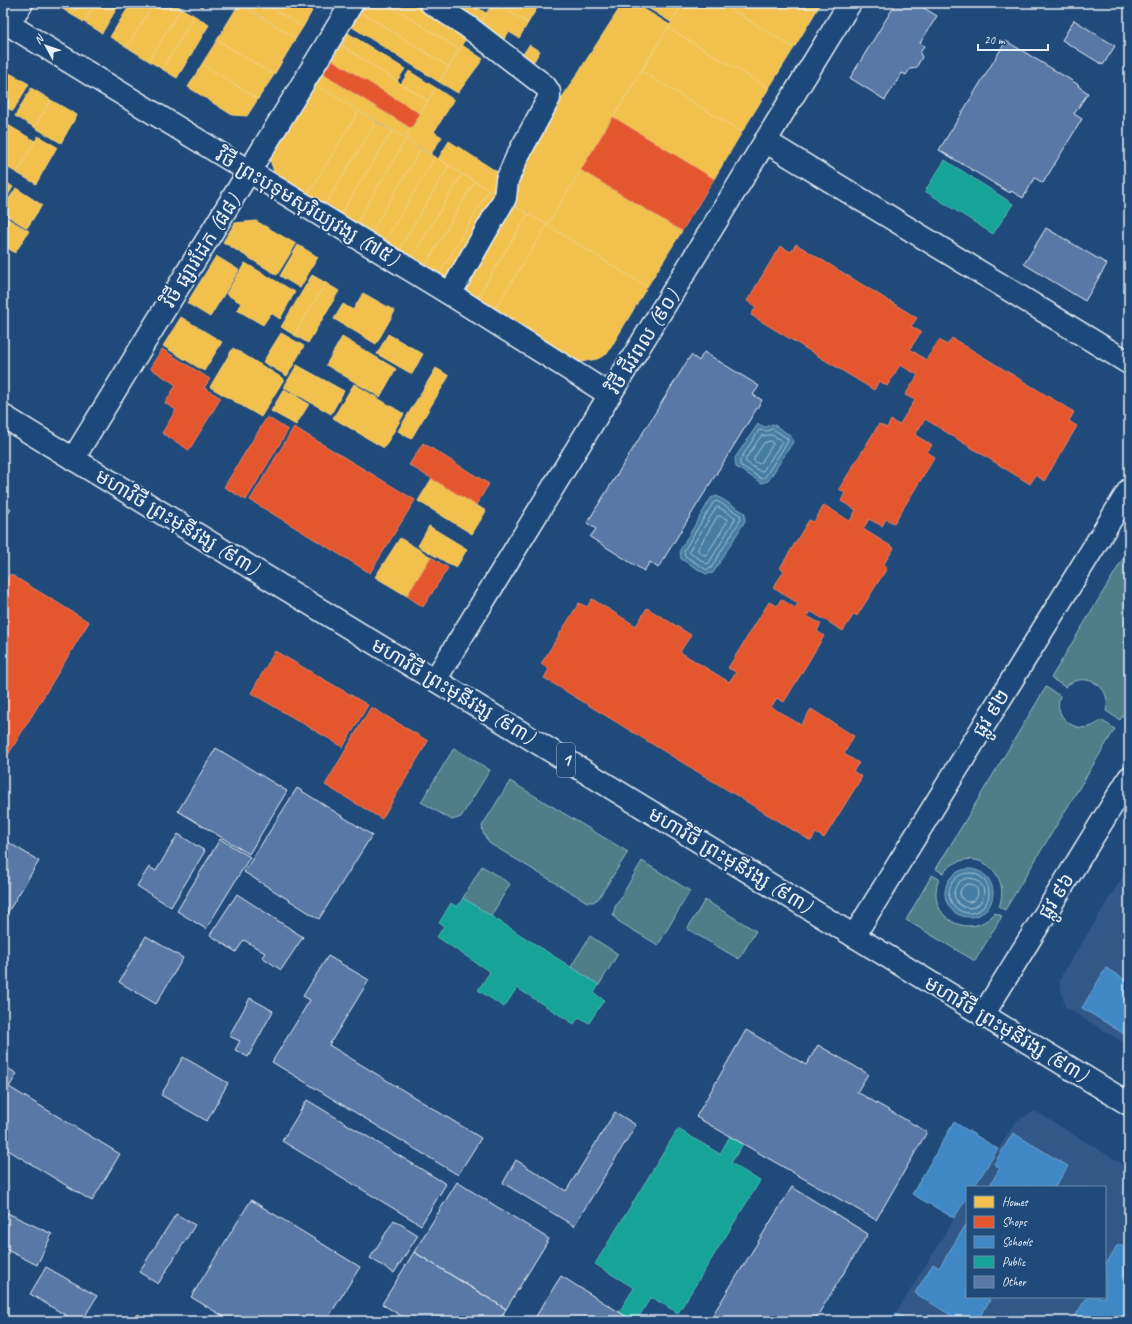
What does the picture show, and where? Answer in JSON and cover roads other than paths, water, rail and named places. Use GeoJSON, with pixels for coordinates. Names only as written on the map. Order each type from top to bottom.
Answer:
{"type":"FeatureCollection","features":[{"type":"Feature","properties":{"kind":"main road"},"geometry":{"type":"LineString","coordinates":[[6,22],[22,3]]}},
{"type":"Feature","properties":{"kind":"main road","name":"វិថី ផ្សារដែក (៨៨)"},"geometry":{"type":"LineString","coordinates":[[73,459],[352,3]]}},
{"type":"Feature","properties":{"kind":"main road"},"geometry":{"type":"LineString","coordinates":[[431,3],[467,26],[544,86],[549,92],[549,98],[517,157],[507,180],[505,198],[450,294]]}},
{"type":"Feature","properties":{"kind":"main road","name":"វិថី ជីវពល (៩០)"},"geometry":{"type":"LineString","coordinates":[[435,680],[850,3]]}},
{"type":"Feature","properties":{"kind":"main road","name":"វិថី ព្រះបុទុមសុរិយ្យវង្ស (៧៥)"},"geometry":{"type":"LineString","coordinates":[[6,22],[450,294],[610,395]]}},
{"type":"Feature","properties":{"kind":"main road"},"geometry":{"type":"LineString","coordinates":[[765,142],[1129,364]]}},
{"type":"Feature","properties":{"kind":"main road","name":"មហាវិថី ព្រះមុនីវង្ស (៩៣)"},"geometry":{"type":"LineString","coordinates":[[3,416],[1129,1104]]}},
{"type":"Feature","properties":{"kind":"main road","name":"ផ្លូវ ៩២"},"geometry":{"type":"LineString","coordinates":[[854,936],[1129,490]]}},
{"type":"Feature","properties":{"kind":"main road","name":"ផ្លូវ ៩៦"},"geometry":{"type":"LineString","coordinates":[[983,1015],[1129,778]]}},
{"type":"Feature","properties":{"kind":"water"},"geometry":{"type":"Polygon","coordinates":[[[758,424],[765,427],[773,424],[791,436],[793,442],[768,481],[762,483],[736,467],[735,458],[758,424]]]}},
{"type":"Feature","properties":{"kind":"water"},"geometry":{"type":"Polygon","coordinates":[[[717,496],[745,513],[745,521],[713,573],[706,574],[681,559],[680,550],[711,498],[717,496]]]}},
{"type":"Feature","properties":{"kind":"water"},"geometry":{"type":"Polygon","coordinates":[[[964,869],[974,869],[983,873],[989,879],[992,884],[992,902],[983,913],[974,917],[964,917],[955,913],[949,907],[945,898],[945,888],[949,879],[955,873],[964,869]]]}}]}
